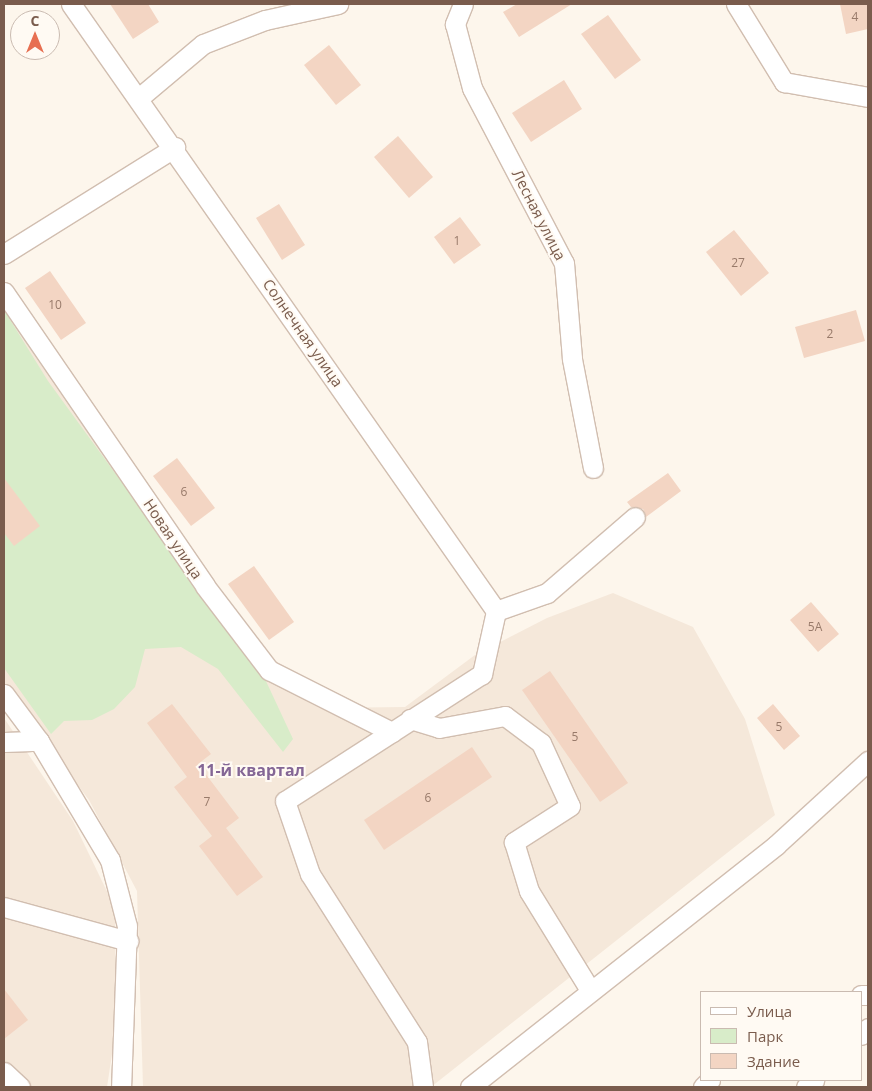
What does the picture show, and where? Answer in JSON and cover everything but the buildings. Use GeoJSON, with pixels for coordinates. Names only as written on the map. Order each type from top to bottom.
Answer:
{"type":"FeatureCollection","features":[{"type":"Feature","properties":{"kind":"street","name":"Солнечная улица"},"geometry":{"type":"LineString","coordinates":[[70,4],[140,97],[496,611]]}},
{"type":"Feature","properties":{"kind":"street"},"geometry":{"type":"LineString","coordinates":[[140,97],[203,44],[265,20],[338,4]]}},
{"type":"Feature","properties":{"kind":"street","name":"Лесная улица"},"geometry":{"type":"LineString","coordinates":[[463,4],[455,24],[472,88],[564,263],[572,359],[594,468]]}},
{"type":"Feature","properties":{"kind":"street"},"geometry":{"type":"LineString","coordinates":[[736,4],[784,82],[868,97]]}},
{"type":"Feature","properties":{"kind":"street"},"geometry":{"type":"LineString","coordinates":[[4,254],[174,147]]}},
{"type":"Feature","properties":{"kind":"street","name":"Новая улица"},"geometry":{"type":"LineString","coordinates":[[4,292],[205,586],[269,670],[392,732]]}},
{"type":"Feature","properties":{"kind":"street"},"geometry":{"type":"LineString","coordinates":[[423,1087],[417,1042],[310,874],[285,801],[482,674],[496,611],[547,593],[635,517]]}},
{"type":"Feature","properties":{"kind":"street"},"geometry":{"type":"LineString","coordinates":[[4,694],[39,742],[110,860],[128,941],[121,1087]]}},
{"type":"Feature","properties":{"kind":"street"},"geometry":{"type":"LineString","coordinates":[[410,719],[439,728],[505,716],[541,743],[570,806],[514,842],[529,891],[590,990]]}},
{"type":"Feature","properties":{"kind":"street"},"geometry":{"type":"LineString","coordinates":[[4,742],[39,742]]}},
{"type":"Feature","properties":{"kind":"street"},"geometry":{"type":"LineString","coordinates":[[470,1087],[590,990],[776,845],[868,761]]}},
{"type":"Feature","properties":{"kind":"street"},"geometry":{"type":"LineString","coordinates":[[4,907],[128,941]]}},
{"type":"Feature","properties":{"kind":"street"},"geometry":{"type":"LineString","coordinates":[[4,1072],[20,1087]]}},
{"type":"Feature","properties":{"kind":"shaded area","name":"11-й квартал"},"geometry":{"type":"Polygon","coordinates":[[[4,292],[265,679],[320,708],[405,707],[475,655],[547,618],[613,593],[693,627],[745,719],[775,815],[431,1087],[143,1087],[137,891],[89,800],[4,687],[4,292]]]}},
{"type":"Feature","properties":{"kind":"shaded area"},"geometry":{"type":"Polygon","coordinates":[[[4,718],[73,821],[115,908],[116,1028],[107,1087],[4,1087],[4,718]]]}},
{"type":"Feature","properties":{"kind":"green space"},"geometry":{"type":"Polygon","coordinates":[[[4,310],[48,381],[265,679],[293,739],[283,752],[218,669],[181,647],[145,649],[135,687],[114,709],[92,720],[64,721],[51,734],[4,668],[4,310]]]}},
{"type":"Feature","properties":{"kind":"district","name":"11-й квартал"},"geometry":{"type":"Point","coordinates":[251,770]}}]}
